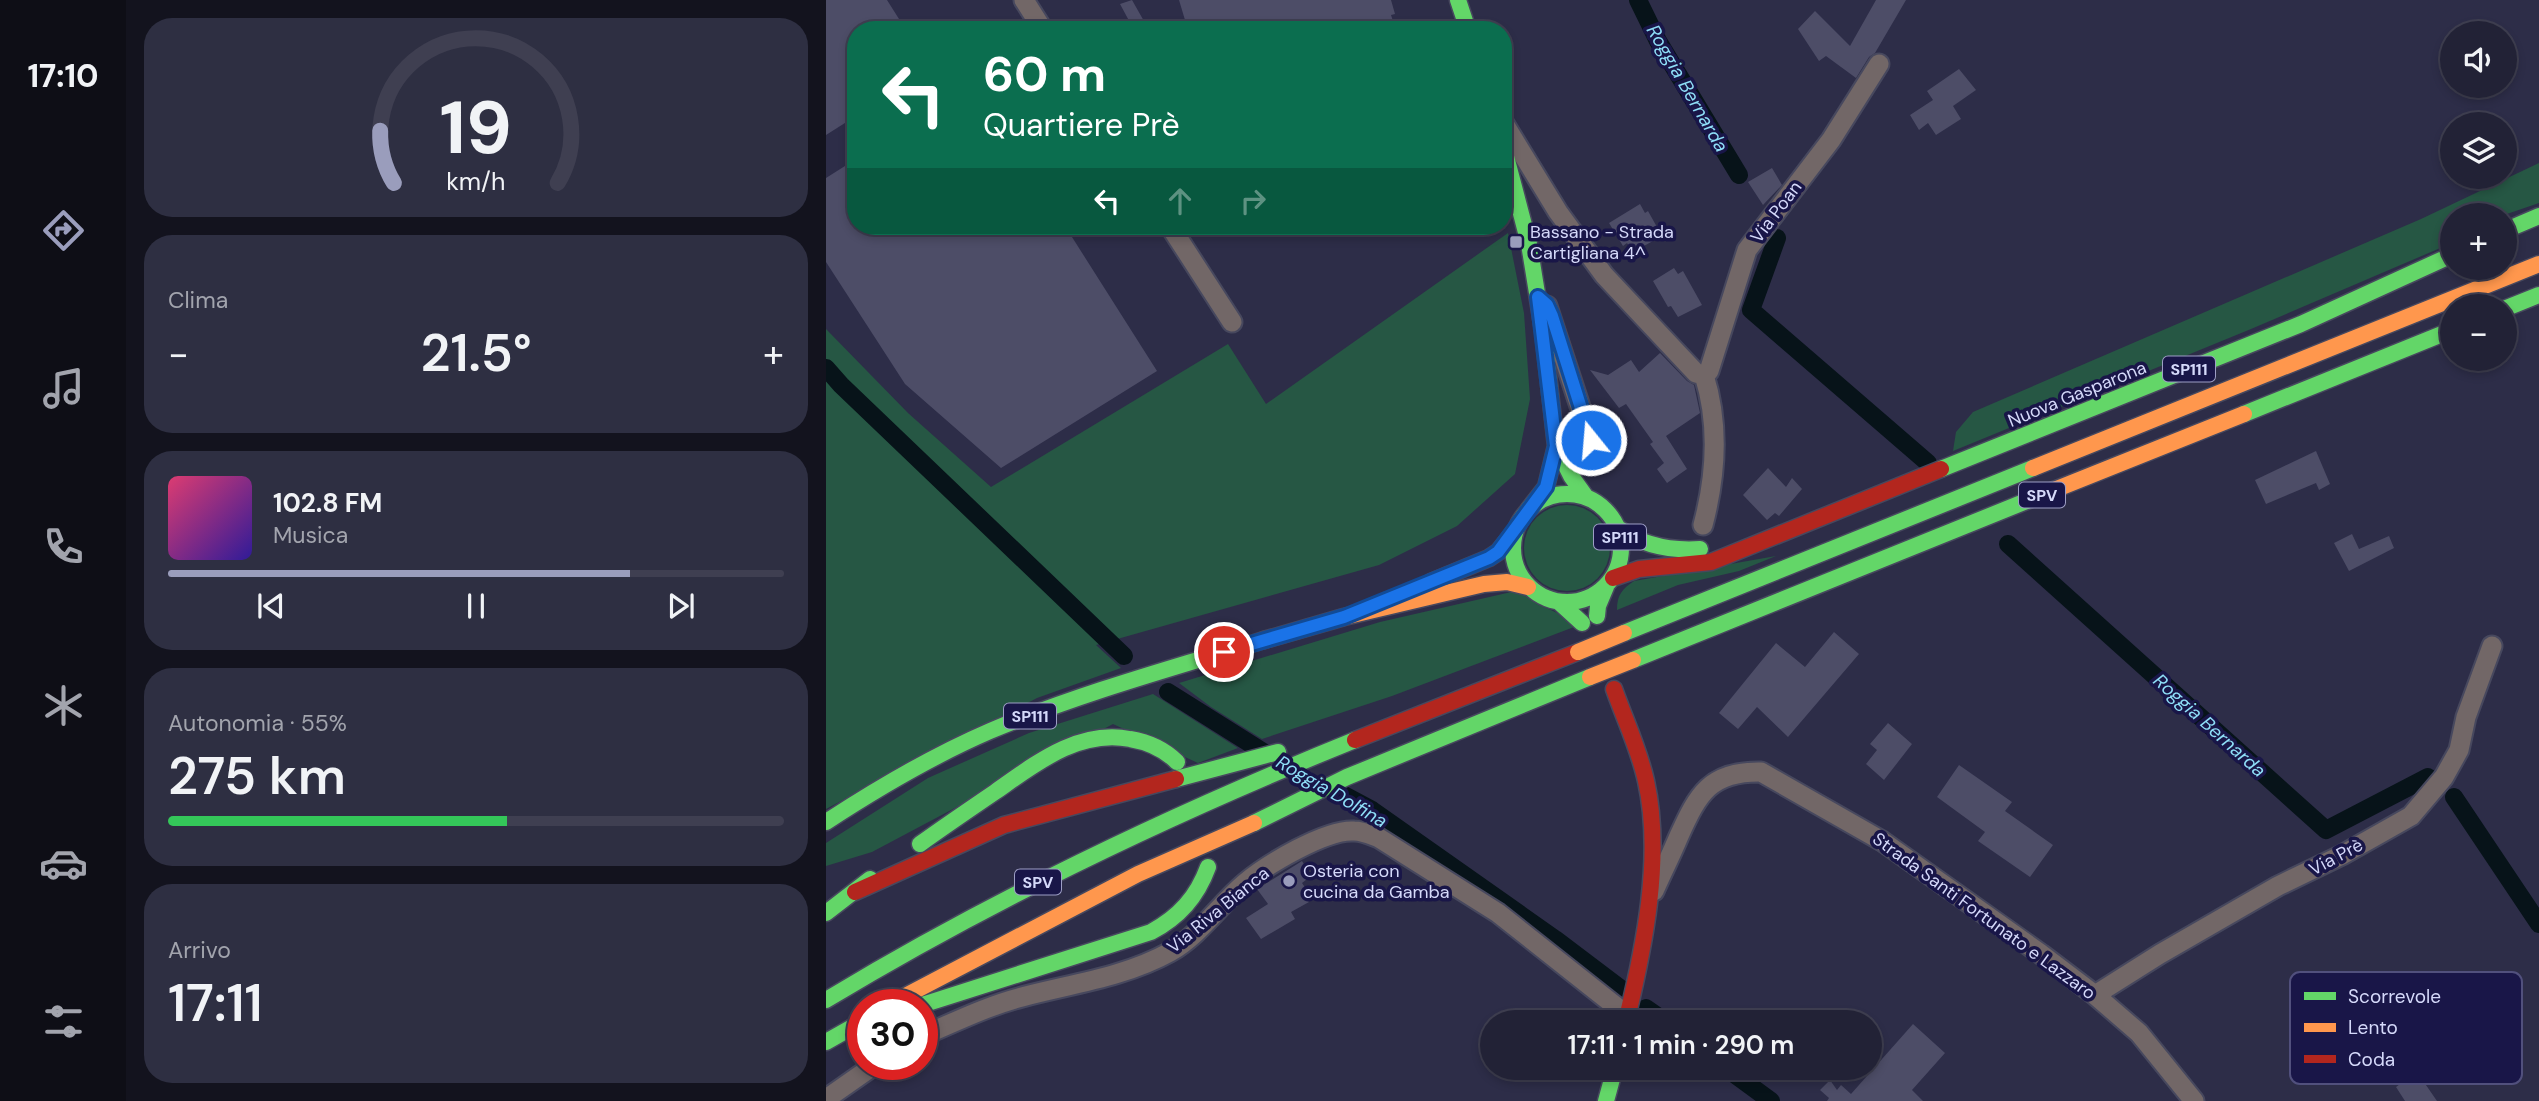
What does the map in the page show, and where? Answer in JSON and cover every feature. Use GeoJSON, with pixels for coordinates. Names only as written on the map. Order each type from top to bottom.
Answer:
{"type":"FeatureCollection","features":[{"type":"Feature","properties":{"kind":"main road"},"geometry":{"type":"LineString","coordinates":[[1458,0],[1465,21]]}},
{"type":"Feature","properties":{"kind":"main road"},"geometry":{"type":"LineString","coordinates":[[1512,179],[1529,244],[1538,297],[1556,446],[1546,487],[1528,510]]}},
{"type":"Feature","properties":{"kind":"main road"},"geometry":{"type":"LineString","coordinates":[[2517,225],[2539,216]]}},
{"type":"Feature","properties":{"kind":"main road","name":"Nuova Gasparona"},"geometry":{"type":"LineString","coordinates":[[1559,602],[1576,602],[1592,597],[1609,583],[1639,569],[1711,562],[2301,324],[2440,260]]}},
{"type":"Feature","properties":{"kind":"main road","name":"SPV"},"geometry":{"type":"LineString","coordinates":[[826,1000],[936,936],[1065,868],[1258,780],[1578,652],[1621,628],[1762,577],[2539,264]]}},
{"type":"Feature","properties":{"kind":"main road"},"geometry":{"type":"LineString","coordinates":[[2517,304],[2539,295]]}},
{"type":"Feature","properties":{"kind":"main road","name":"SPV"},"geometry":{"type":"LineString","coordinates":[[918,989],[1067,910],[1347,777],[2440,335]]}},
{"type":"Feature","properties":{"kind":"main road","name":"Nuova Gasparona"},"geometry":{"type":"LineString","coordinates":[[1556,446],[1571,477],[1586,497],[1599,504],[1618,528],[1630,537],[1677,551],[1752,544]]}},
{"type":"Feature","properties":{"kind":"main road"},"geometry":{"type":"LineString","coordinates":[[1528,510],[1555,495],[1586,497]]}},
{"type":"Feature","properties":{"kind":"main road","name":"SP111"},"geometry":{"type":"LineString","coordinates":[[1344,617],[1489,558],[1498,552],[1528,510]]}},
{"type":"Feature","properties":{"kind":"main road","name":"SP111"},"geometry":{"type":"LineString","coordinates":[[1609,583],[1620,562],[1618,528]]}},
{"type":"Feature","properties":{"kind":"main road"},"geometry":{"type":"LineString","coordinates":[[1515,531],[1512,550],[1517,570],[1528,587]]}},
{"type":"Feature","properties":{"kind":"main road","name":"SP111"},"geometry":{"type":"LineString","coordinates":[[826,822],[900,776],[990,732],[1048,709],[1174,667],[1344,617],[1484,584],[1507,582],[1528,587],[1537,594],[1559,602]]}},
{"type":"Feature","properties":{"kind":"main road"},"geometry":{"type":"LineString","coordinates":[[1559,602],[1590,620],[1609,583]]}},
{"type":"Feature","properties":{"kind":"main road"},"geometry":{"type":"LineString","coordinates":[[855,892],[1004,825],[1298,746],[1621,628]]}},
{"type":"Feature","properties":{"kind":"main road"},"geometry":{"type":"LineString","coordinates":[[1614,690],[1646,779],[1651,823],[1650,901],[1629,1010]]}},
{"type":"Feature","properties":{"kind":"main road"},"geometry":{"type":"LineString","coordinates":[[828,911],[886,866],[1038,763],[1075,743],[1105,736],[1132,738],[1160,748],[1177,762]]}},
{"type":"Feature","properties":{"kind":"main road"},"geometry":{"type":"LineString","coordinates":[[938,1000],[970,987],[1118,944],[1153,931],[1186,908],[1202,884],[1208,867]]}},
{"type":"Feature","properties":{"kind":"main road"},"geometry":{"type":"LineString","coordinates":[[826,1044],[847,1031]]}},
{"type":"Feature","properties":{"kind":"main road"},"geometry":{"type":"LineString","coordinates":[[826,1044],[847,1041]]}},
{"type":"Feature","properties":{"kind":"main road"},"geometry":{"type":"LineString","coordinates":[[1606,1101],[1612,1080]]}},
{"type":"Feature","properties":{"kind":"street"},"geometry":{"type":"LineString","coordinates":[[1024,0],[1037,21]]}},
{"type":"Feature","properties":{"kind":"street","name":"Via Poan"},"geometry":{"type":"LineString","coordinates":[[1704,375],[1709,371],[1747,250],[1831,140],[1879,64]]}},
{"type":"Feature","properties":{"kind":"street"},"geometry":{"type":"LineString","coordinates":[[1512,137],[1558,212],[1604,275],[1696,373],[1704,375],[1712,399],[1715,437],[1708,506],[1703,524]]}},
{"type":"Feature","properties":{"kind":"street"},"geometry":{"type":"LineString","coordinates":[[1176,235],[1232,322]]}},
{"type":"Feature","properties":{"kind":"street"},"geometry":{"type":"LineString","coordinates":[[1538,297],[1547,305],[1552,316],[1591,440],[1600,450],[1615,446]]}},
{"type":"Feature","properties":{"kind":"street","name":"Via Prè"},"geometry":{"type":"LineString","coordinates":[[2095,995],[2266,893],[2411,816],[2444,777],[2459,750],[2466,717],[2493,646]]}},
{"type":"Feature","properties":{"kind":"street","name":"Strada Santi Fortunato e Lazzaro"},"geometry":{"type":"LineString","coordinates":[[1650,901],[1685,823],[1703,791],[1714,782],[1742,772],[1761,772],[1882,841],[2095,995],[2139,1033],[2194,1101]]}},
{"type":"Feature","properties":{"kind":"street"},"geometry":{"type":"LineString","coordinates":[[1651,823],[1685,823]]}},
{"type":"Feature","properties":{"kind":"street","name":"Via Riva Bianca"},"geometry":{"type":"LineString","coordinates":[[938,1029],[1020,997],[1082,983],[1138,966],[1170,952],[1210,919],[1246,882],[1296,850],[1325,836],[1352,830],[1379,838],[1499,913],[1616,1010]]}},
{"type":"Feature","properties":{"kind":"street"},"geometry":{"type":"LineString","coordinates":[[826,1099],[853,1080]]}},
{"type":"Feature","properties":{"kind":"green space"},"geometry":{"type":"Polygon","coordinates":[[[2539,163],[2539,203],[2517,211],[2517,203],[2455,203],[2484,189],[2517,189],[2517,173],[2539,163]]]}},
{"type":"Feature","properties":{"kind":"green space"},"geometry":{"type":"Polygon","coordinates":[[[2440,210],[2440,248],[1953,451],[1956,432],[1973,412],[2440,210]]]}},
{"type":"Feature","properties":{"kind":"green space"},"geometry":{"type":"Polygon","coordinates":[[[1508,235],[1524,313],[1530,399],[1515,474],[1457,526],[1379,565],[1096,645],[1121,668],[1037,698],[826,809],[826,329],[908,413],[991,487],[1228,344],[1266,404],[1508,235]]]}},
{"type":"Feature","properties":{"kind":"green space"},"geometry":{"type":"Polygon","coordinates":[[[1567,505],[1591,512],[1603,524],[1610,548],[1603,572],[1591,584],[1567,591],[1543,584],[1531,572],[1524,548],[1531,524],[1543,512],[1567,505]]]}},
{"type":"Feature","properties":{"kind":"green space"},"geometry":{"type":"Polygon","coordinates":[[[1776,556],[1739,571],[1678,585],[1617,610],[1621,593],[1634,581],[1776,556]]]}},
{"type":"Feature","properties":{"kind":"green space"},"geometry":{"type":"Polygon","coordinates":[[[1520,590],[1540,605],[1566,617],[1574,627],[1392,696],[1262,739],[1179,683],[1380,622],[1520,590]]]}},
{"type":"Feature","properties":{"kind":"green space"},"geometry":{"type":"Polygon","coordinates":[[[1153,694],[1238,748],[1198,763],[1113,724],[872,852],[826,866],[826,843],[928,778],[1029,733],[1153,694]]]}},
{"type":"Feature","properties":{"kind":"building"},"geometry":{"type":"Polygon","coordinates":[[[826,0],[887,0],[900,21],[847,21],[847,122],[826,135],[826,0]]]}},
{"type":"Feature","properties":{"kind":"building"},"geometry":{"type":"Polygon","coordinates":[[[1132,0],[1144,21],[1129,21],[1120,4],[1132,0]]]}},
{"type":"Feature","properties":{"kind":"building"},"geometry":{"type":"Polygon","coordinates":[[[1179,0],[1391,0],[1395,14],[1391,15],[1393,21],[1185,21],[1179,0]]]}},
{"type":"Feature","properties":{"kind":"building"},"geometry":{"type":"Polygon","coordinates":[[[1876,0],[1906,0],[1875,53],[1869,57],[1856,78],[1826,56],[1819,61],[1798,29],[1815,11],[1850,46],[1876,0]]]}},
{"type":"Feature","properties":{"kind":"building"},"geometry":{"type":"Polygon","coordinates":[[[1959,69],[1976,90],[1953,106],[1961,119],[1936,135],[1928,123],[1919,130],[1910,115],[1933,100],[1927,91],[1959,69]]]}},
{"type":"Feature","properties":{"kind":"building"},"geometry":{"type":"Polygon","coordinates":[[[847,165],[847,235],[1071,235],[1157,371],[1001,468],[905,384],[826,262],[826,178],[847,165]]]}},
{"type":"Feature","properties":{"kind":"building"},"geometry":{"type":"Polygon","coordinates":[[[1772,168],[1782,185],[1763,205],[1748,182],[1772,168]]]}},
{"type":"Feature","properties":{"kind":"building"},"geometry":{"type":"Polygon","coordinates":[[[1640,204],[1645,213],[1648,211],[1662,236],[1633,252],[1627,243],[1623,246],[1609,223],[1640,204]]]}},
{"type":"Feature","properties":{"kind":"building"},"geometry":{"type":"Polygon","coordinates":[[[1674,268],[1678,274],[1683,271],[1702,305],[1678,317],[1671,306],[1668,307],[1653,281],[1674,268]]]}},
{"type":"Feature","properties":{"kind":"building"},"geometry":{"type":"Polygon","coordinates":[[[1660,353],[1694,385],[1700,413],[1666,436],[1687,469],[1667,483],[1657,469],[1664,463],[1650,444],[1653,442],[1626,404],[1619,408],[1590,370],[1608,375],[1631,360],[1639,372],[1660,353]]]}},
{"type":"Feature","properties":{"kind":"building"},"geometry":{"type":"Polygon","coordinates":[[[2316,451],[2330,484],[2319,490],[2316,483],[2266,504],[2255,480],[2316,451]]]}},
{"type":"Feature","properties":{"kind":"building"},"geometry":{"type":"Polygon","coordinates":[[[1768,468],[1786,487],[1792,478],[1802,489],[1779,516],[1775,513],[1767,520],[1743,495],[1768,468]]]}},
{"type":"Feature","properties":{"kind":"building"},"geometry":{"type":"Polygon","coordinates":[[[2352,534],[2359,549],[2389,536],[2394,548],[2349,571],[2334,543],[2352,534]]]}},
{"type":"Feature","properties":{"kind":"building"},"geometry":{"type":"Polygon","coordinates":[[[1834,632],[1859,654],[1788,737],[1757,707],[1738,729],[1719,713],[1776,643],[1805,667],[1834,632]]]}},
{"type":"Feature","properties":{"kind":"building"},"geometry":{"type":"Polygon","coordinates":[[[1888,723],[1912,744],[1884,780],[1866,764],[1877,750],[1870,744],[1888,723]]]}},
{"type":"Feature","properties":{"kind":"building"},"geometry":{"type":"Polygon","coordinates":[[[1959,765],[2012,802],[2005,811],[2053,845],[2030,877],[1978,841],[1985,832],[1937,797],[1959,765]]]}},
{"type":"Feature","properties":{"kind":"building"},"geometry":{"type":"Polygon","coordinates":[[[1302,861],[1311,876],[1302,883],[1306,889],[1301,892],[1309,902],[1291,912],[1295,919],[1261,939],[1246,918],[1268,904],[1257,889],[1302,861]]]}},
{"type":"Feature","properties":{"kind":"building"},"geometry":{"type":"Polygon","coordinates":[[[1913,1024],[1945,1053],[1912,1090],[1923,1101],[1827,1101],[1829,1098],[1820,1090],[1830,1080],[1837,1090],[1841,1085],[1851,1094],[1863,1080],[1882,1080],[1882,1059],[1913,1024]]]}},
{"type":"Feature","properties":{"kind":"building"},"geometry":{"type":"Polygon","coordinates":[[[2400,1084],[2425,1084],[2437,1101],[2405,1101],[2396,1087],[2400,1084]]]}},
{"type":"Feature","properties":{"kind":"waterway","name":"Roggia Bernarda"},"geometry":{"type":"LineString","coordinates":[[1638,0],[1658,41],[1739,175]]}},
{"type":"Feature","properties":{"kind":"waterway","name":"Roggia Bernarda"},"geometry":{"type":"LineString","coordinates":[[1777,238],[1751,310],[1928,463]]}},
{"type":"Feature","properties":{"kind":"waterway","name":"Roggia Dolfina"},"geometry":{"type":"LineString","coordinates":[[826,368],[1124,656]]}},
{"type":"Feature","properties":{"kind":"waterway","name":"Roggia Bernarda"},"geometry":{"type":"LineString","coordinates":[[2008,544],[2326,830],[2428,777]]}},
{"type":"Feature","properties":{"kind":"waterway","name":"Roggia Dolfina"},"geometry":{"type":"LineString","coordinates":[[1168,692],[1265,753]]}},
{"type":"Feature","properties":{"kind":"waterway","name":"Roggia Dolfina"},"geometry":{"type":"LineString","coordinates":[[1327,786],[1372,810],[1555,939],[1629,995]]}},
{"type":"Feature","properties":{"kind":"waterway","name":"Roggia Bernarda"},"geometry":{"type":"LineString","coordinates":[[2454,797],[2539,924]]}},
{"type":"Feature","properties":{"kind":"waterway","name":"Roggia Dolfina"},"geometry":{"type":"LineString","coordinates":[[1742,1080],[1771,1101]]}},
{"type":"Feature","properties":{"kind":"traffic: fast"},"geometry":{"type":"LineString","coordinates":[[1458,0],[1465,21]]}},
{"type":"Feature","properties":{"kind":"traffic: fast"},"geometry":{"type":"LineString","coordinates":[[1512,179],[1529,244],[1543,330],[1556,446],[1546,487],[1528,510]]}},
{"type":"Feature","properties":{"kind":"traffic: fast"},"geometry":{"type":"LineString","coordinates":[[2517,225],[2539,216]]}},
{"type":"Feature","properties":{"kind":"traffic: fast"},"geometry":{"type":"LineString","coordinates":[[1941,469],[2301,324],[2440,260]]}},
{"type":"Feature","properties":{"kind":"traffic: fast"},"geometry":{"type":"LineString","coordinates":[[2517,304],[2539,295]]}},
{"type":"Feature","properties":{"kind":"traffic: fast"},"geometry":{"type":"LineString","coordinates":[[2244,414],[2440,335]]}},
{"type":"Feature","properties":{"kind":"traffic: fast"},"geometry":{"type":"LineString","coordinates":[[1556,446],[1571,476],[1586,497]]}},
{"type":"Feature","properties":{"kind":"traffic: fast"},"geometry":{"type":"LineString","coordinates":[[1624,633],[2033,468]]}},
{"type":"Feature","properties":{"kind":"traffic: fast"},"geometry":{"type":"LineString","coordinates":[[1567,494],[1588,498],[1605,510],[1617,527],[1621,548],[1617,569],[1605,586],[1588,598],[1567,602],[1546,598],[1529,586],[1517,569],[1513,548],[1517,527],[1529,510],[1546,498],[1567,494]]}},
{"type":"Feature","properties":{"kind":"traffic: fast"},"geometry":{"type":"LineString","coordinates":[[1633,660],[2034,498]]}},
{"type":"Feature","properties":{"kind":"traffic: fast"},"geometry":{"type":"LineString","coordinates":[[1618,528],[1657,546],[1700,549]]}},
{"type":"Feature","properties":{"kind":"traffic: fast"},"geometry":{"type":"LineString","coordinates":[[1431,582],[1489,558],[1498,552],[1515,531]]}},
{"type":"Feature","properties":{"kind":"traffic: fast"},"geometry":{"type":"LineString","coordinates":[[1597,616],[1606,587]]}},
{"type":"Feature","properties":{"kind":"traffic: fast"},"geometry":{"type":"LineString","coordinates":[[1559,602],[1582,623]]}},
{"type":"Feature","properties":{"kind":"traffic: fast"},"geometry":{"type":"LineString","coordinates":[[826,822],[906,773],[990,731],[1091,693],[1264,640]]}},
{"type":"Feature","properties":{"kind":"traffic: fast"},"geometry":{"type":"LineString","coordinates":[[1254,823],[1347,777],[1590,677]]}},
{"type":"Feature","properties":{"kind":"traffic: fast"},"geometry":{"type":"LineString","coordinates":[[920,844],[1026,770],[1075,744],[1111,737],[1130,739],[1155,747],[1177,762]]}},
{"type":"Feature","properties":{"kind":"traffic: fast"},"geometry":{"type":"LineString","coordinates":[[826,1000],[1019,892],[1219,797],[1355,740]]}},
{"type":"Feature","properties":{"kind":"traffic: fast"},"geometry":{"type":"LineString","coordinates":[[1176,779],[1278,752]]}},
{"type":"Feature","properties":{"kind":"traffic: fast"},"geometry":{"type":"LineString","coordinates":[[938,1000],[1151,932],[1170,920],[1186,905],[1208,867]]}},
{"type":"Feature","properties":{"kind":"traffic: fast"},"geometry":{"type":"LineString","coordinates":[[826,913],[870,879]]}},
{"type":"Feature","properties":{"kind":"traffic: fast"},"geometry":{"type":"LineString","coordinates":[[826,1042],[847,1030]]}},
{"type":"Feature","properties":{"kind":"traffic: fast"},"geometry":{"type":"LineString","coordinates":[[1606,1101],[1612,1080]]}},
{"type":"Feature","properties":{"kind":"traffic: slow"},"geometry":{"type":"LineString","coordinates":[[2033,468],[2539,264]]}},
{"type":"Feature","properties":{"kind":"traffic: slow"},"geometry":{"type":"LineString","coordinates":[[2034,498],[2244,414]]}},
{"type":"Feature","properties":{"kind":"traffic: slow"},"geometry":{"type":"LineString","coordinates":[[1264,640],[1344,617],[1484,584],[1507,582],[1528,587]]}},
{"type":"Feature","properties":{"kind":"traffic: slow"},"geometry":{"type":"LineString","coordinates":[[1578,652],[1624,633]]}},
{"type":"Feature","properties":{"kind":"traffic: slow"},"geometry":{"type":"LineString","coordinates":[[1590,677],[1633,660]]}},
{"type":"Feature","properties":{"kind":"traffic: slow"},"geometry":{"type":"LineString","coordinates":[[919,989],[1138,874],[1254,823]]}},
{"type":"Feature","properties":{"kind":"traffic: jam"},"geometry":{"type":"LineString","coordinates":[[1613,578],[1639,569],[1711,562],[1941,469]]}},
{"type":"Feature","properties":{"kind":"traffic: jam"},"geometry":{"type":"LineString","coordinates":[[1355,740],[1578,652]]}},
{"type":"Feature","properties":{"kind":"traffic: jam"},"geometry":{"type":"LineString","coordinates":[[1614,689],[1643,769],[1651,810],[1653,840],[1645,933],[1629,1010]]}},
{"type":"Feature","properties":{"kind":"traffic: jam"},"geometry":{"type":"LineString","coordinates":[[855,892],[1004,825],[1176,779]]}},
{"type":"Feature","properties":{"kind":"place","name":"Bassano - Strada Cartigliana 4^"},"geometry":{"type":"Point","coordinates":[1516,242]}},
{"type":"Feature","properties":{"kind":"place","name":"Osteria con cucina da Gamba"},"geometry":{"type":"Point","coordinates":[1289,881]}},
{"type":"Feature","properties":{"kind":"route"},"geometry":{"type":"LineString","coordinates":[[1224,652],[1344,617],[1498,552],[1546,487],[1556,446],[1538,297],[1547,305],[1552,316],[1591,440]]}}]}
